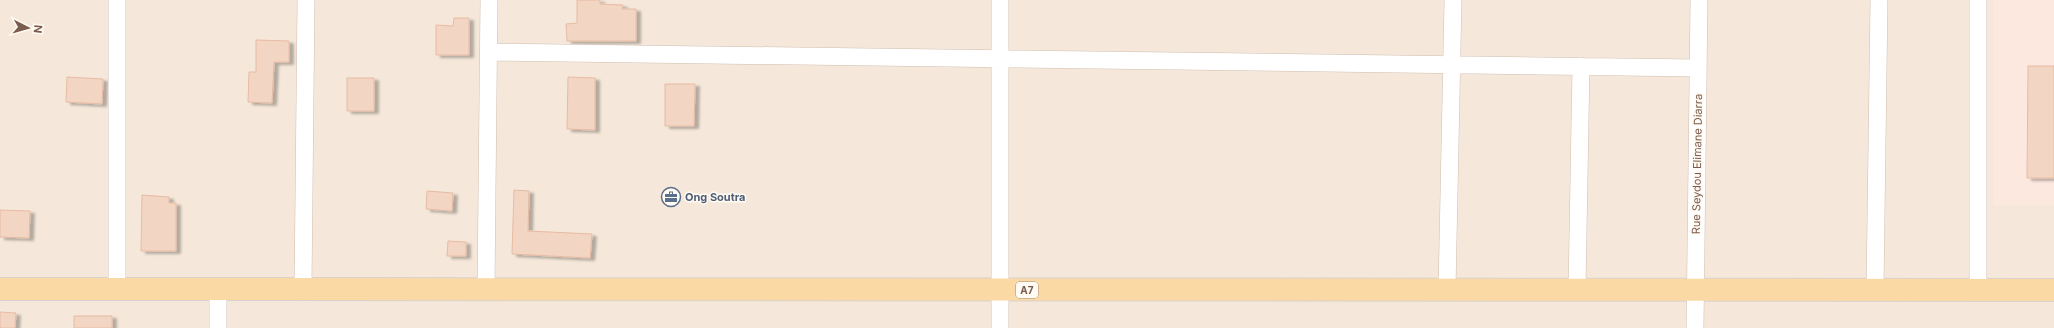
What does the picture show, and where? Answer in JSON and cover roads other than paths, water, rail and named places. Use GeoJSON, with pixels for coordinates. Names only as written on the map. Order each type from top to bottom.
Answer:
{"type":"FeatureCollection","features":[{"type":"Feature","properties":{"kind":"main road","name":"A7"},"geometry":{"type":"LineString","coordinates":[[0,289],[2054,290]]}},
{"type":"Feature","properties":{"kind":"street"},"geometry":{"type":"LineString","coordinates":[[117,0],[117,289]]}},
{"type":"Feature","properties":{"kind":"street"},"geometry":{"type":"LineString","coordinates":[[303,289],[306,0]]}},
{"type":"Feature","properties":{"kind":"street"},"geometry":{"type":"LineString","coordinates":[[486,290],[489,0]]}},
{"type":"Feature","properties":{"kind":"street"},"geometry":{"type":"LineString","coordinates":[[1000,0],[1000,328]]}},
{"type":"Feature","properties":{"kind":"street"},"geometry":{"type":"LineString","coordinates":[[1447,290],[1453,65],[1453,0]]}},
{"type":"Feature","properties":{"kind":"street","name":"Rue Seydou Elimane Diarra"},"geometry":{"type":"LineString","coordinates":[[1695,328],[1699,0]]}},
{"type":"Feature","properties":{"kind":"street"},"geometry":{"type":"LineString","coordinates":[[1876,290],[1879,0]]}},
{"type":"Feature","properties":{"kind":"street"},"geometry":{"type":"LineString","coordinates":[[1978,0],[1978,290]]}},
{"type":"Feature","properties":{"kind":"street"},"geometry":{"type":"LineString","coordinates":[[488,52],[1698,68]]}},
{"type":"Feature","properties":{"kind":"street"},"geometry":{"type":"LineString","coordinates":[[1577,290],[1581,66]]}},
{"type":"Feature","properties":{"kind":"street"},"geometry":{"type":"LineString","coordinates":[[218,289],[218,328]]}},
{"type":"Feature","properties":{"kind":"place","name":"Ong Soutra"},"geometry":{"type":"Point","coordinates":[671,197]}}]}
